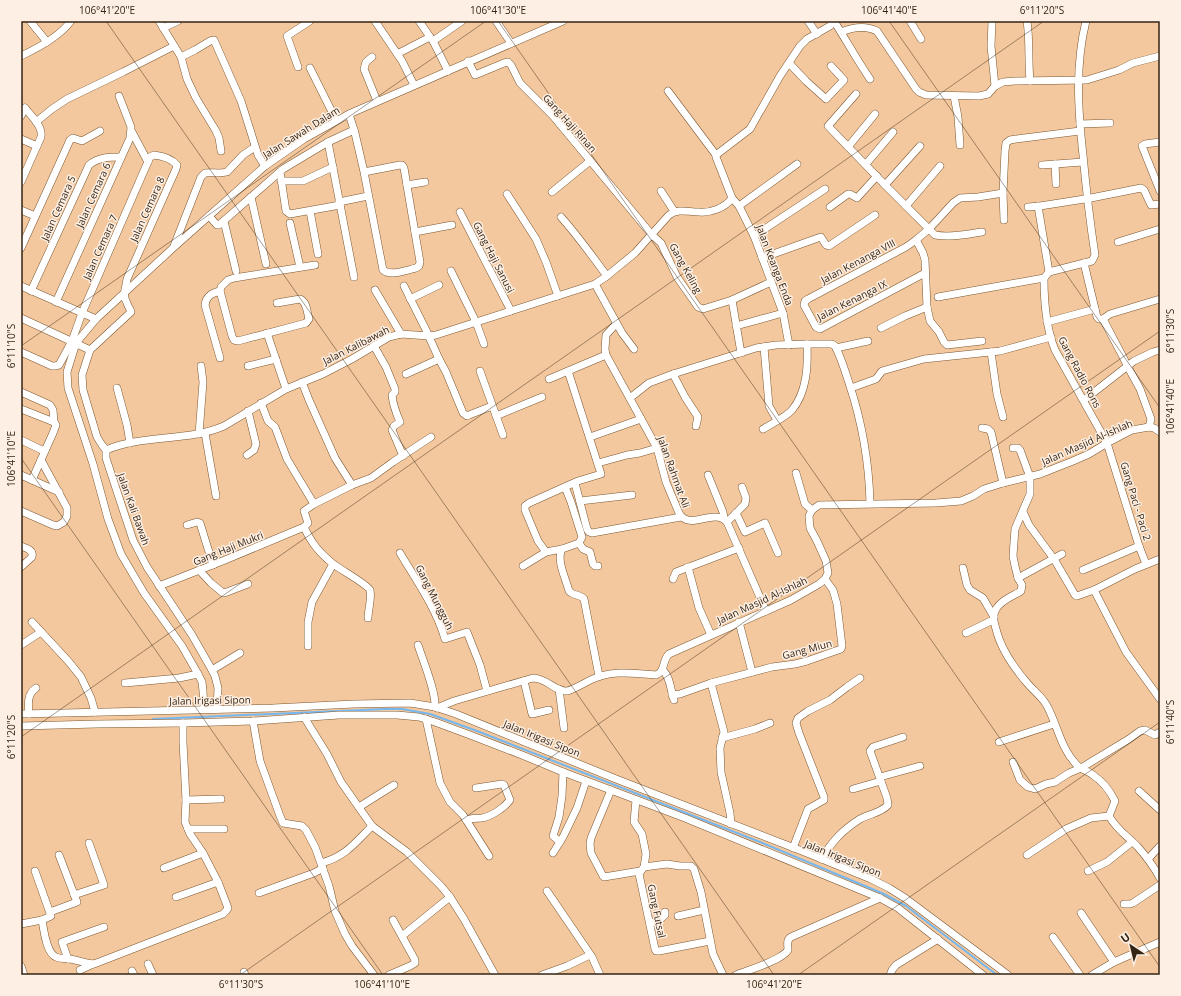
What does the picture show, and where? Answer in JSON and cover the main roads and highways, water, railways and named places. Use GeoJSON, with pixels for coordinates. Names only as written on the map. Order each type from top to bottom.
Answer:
{"type":"FeatureCollection","features":[{"type":"Feature","properties":{"kind":"waterway"},"geometry":{"type":"LineString","coordinates":[[153,719],[385,709],[402,709],[430,714],[760,842],[884,894],[906,906],[997,975]]}}]}
